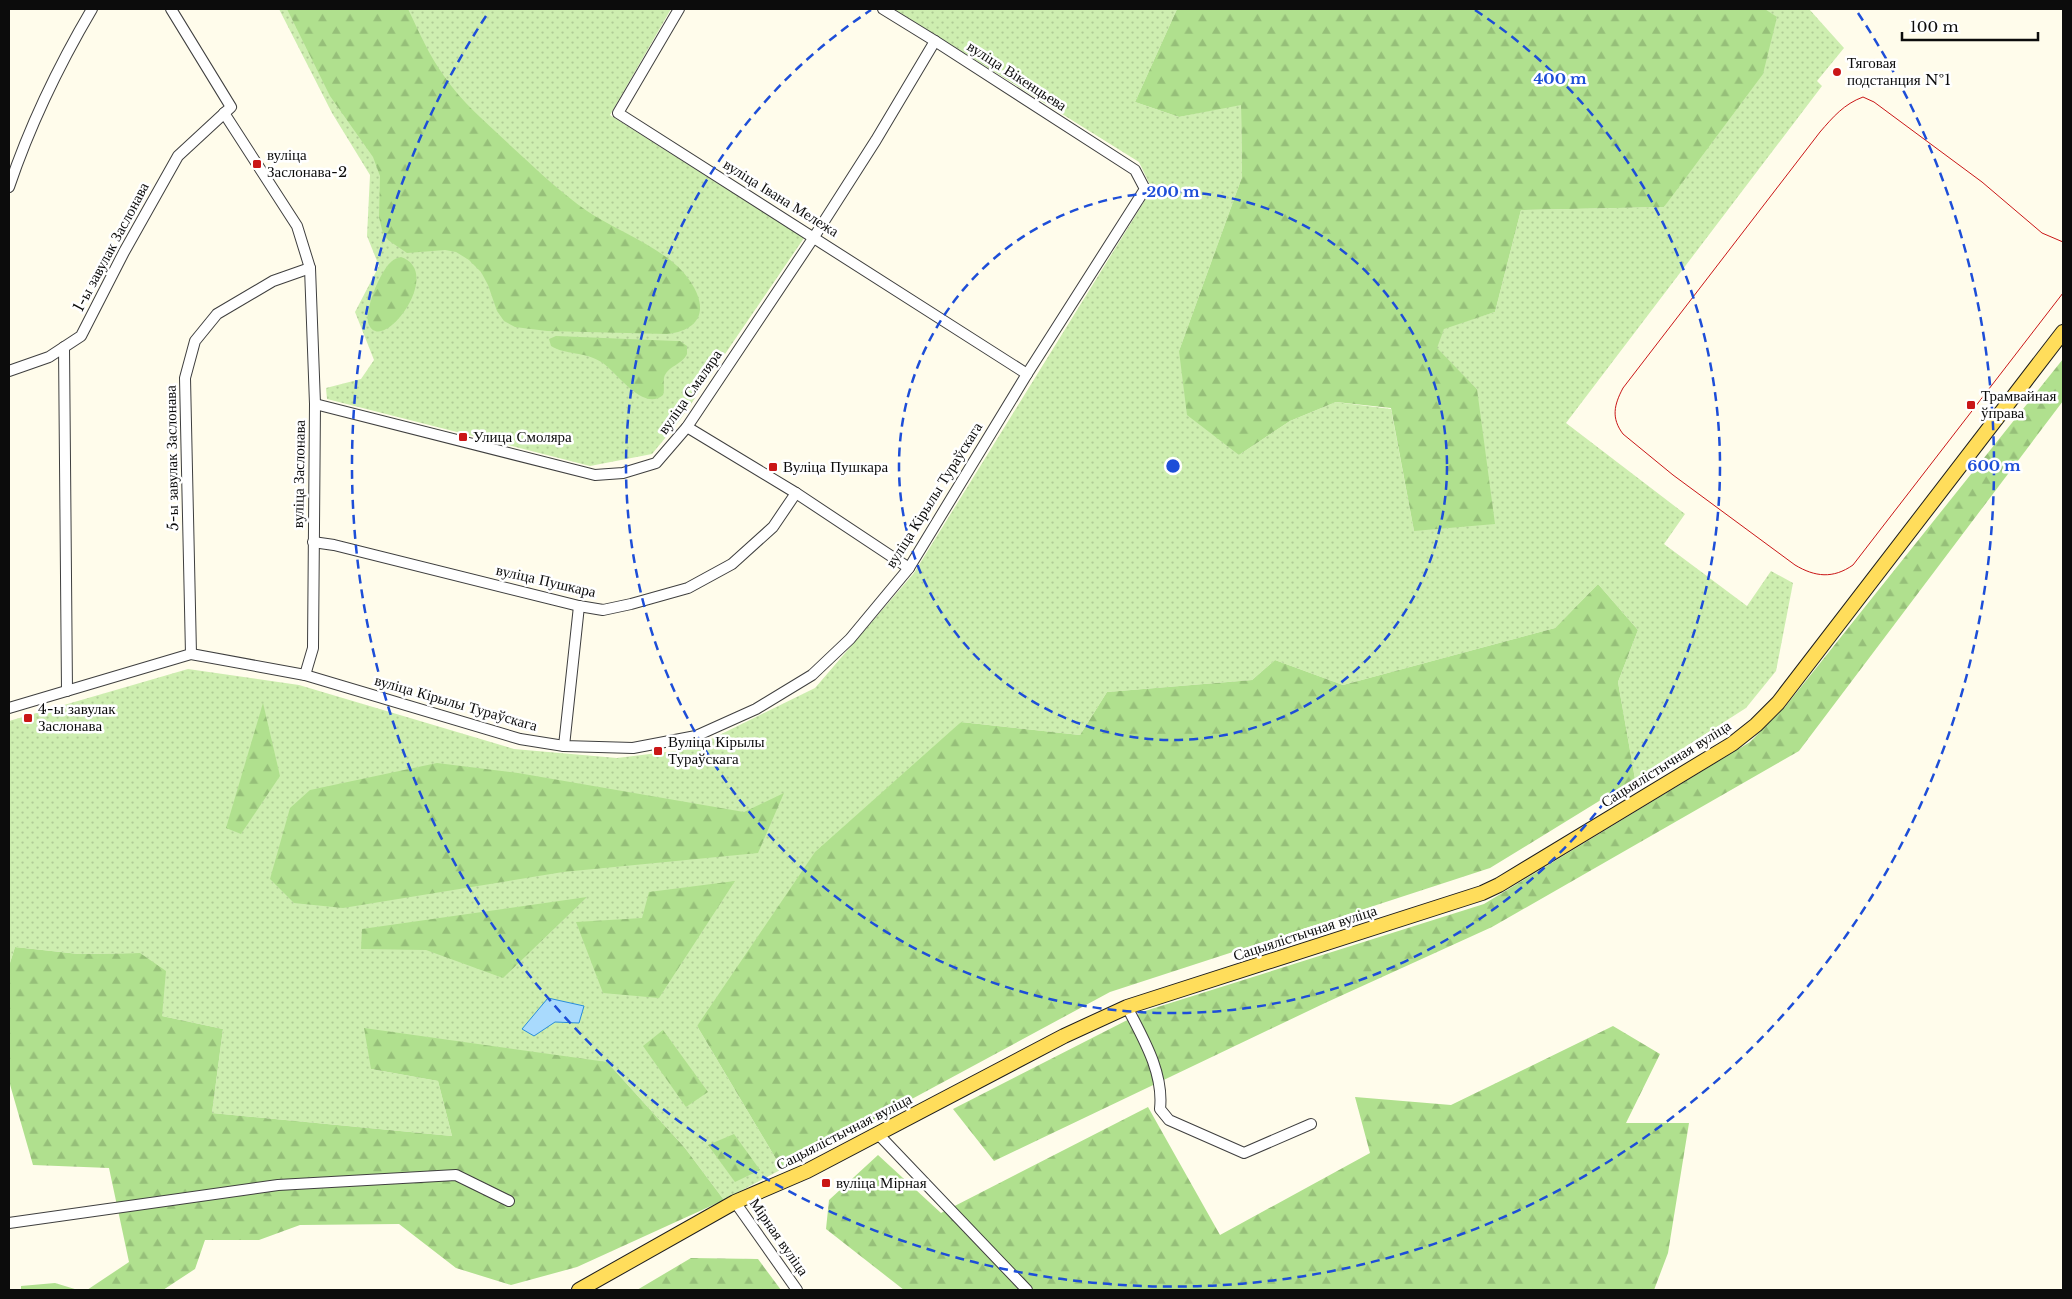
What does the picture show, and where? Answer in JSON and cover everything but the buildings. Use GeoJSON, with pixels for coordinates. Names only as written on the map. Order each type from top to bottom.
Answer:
{"type":"FeatureCollection","features":[{"type":"Feature","properties":{"kind":"main road","name":"Сацыялістычная вуліца"},"geometry":{"type":"LineString","coordinates":[[578,1290],[735,1202],[807,1172],[1064,1036],[1127,1007],[1482,893],[1537,863],[1732,744],[1756,725],[1778,703],[2063,332]]}},
{"type":"Feature","properties":{"kind":"street"},"geometry":{"type":"LineString","coordinates":[[9,187],[18,160],[64,55],[92,9]]}},
{"type":"Feature","properties":{"kind":"street"},"geometry":{"type":"LineString","coordinates":[[171,9],[231,107],[224,114]]}},
{"type":"Feature","properties":{"kind":"street","name":"вуліца Івана Мележа"},"geometry":{"type":"LineString","coordinates":[[679,9],[618,112],[1027,374]]}},
{"type":"Feature","properties":{"kind":"street","name":"вуліца Вікенцьева"},"geometry":{"type":"LineString","coordinates":[[882,9],[935,40],[1134,170]]}},
{"type":"Feature","properties":{"kind":"street","name":"вуліца Смаляра"},"geometry":{"type":"LineString","coordinates":[[315,404],[595,475],[623,473],[656,463],[687,427],[814,237],[876,140],[935,40]]}},
{"type":"Feature","properties":{"kind":"street","name":"вуліца Заслонава"},"geometry":{"type":"LineString","coordinates":[[224,114],[297,226],[310,268],[315,404],[313,648],[305,675]]}},
{"type":"Feature","properties":{"kind":"street","name":"1-ы завулак Заслонава"},"geometry":{"type":"LineString","coordinates":[[9,371],[49,357],[81,336],[124,252],[178,156],[224,114]]}},
{"type":"Feature","properties":{"kind":"street","name":"вуліца Кірылы Тураўскага"},"geometry":{"type":"LineString","coordinates":[[305,675],[520,739],[564,746],[632,748],[696,736],[756,709],[812,675],[850,639],[909,568],[1027,374],[1144,189],[1134,170]]}},
{"type":"Feature","properties":{"kind":"street","name":"5-ы завулак Заслонава"},"geometry":{"type":"LineString","coordinates":[[191,654],[185,378],[195,341],[217,314],[273,281],[310,268]]}},
{"type":"Feature","properties":{"kind":"street"},"geometry":{"type":"LineString","coordinates":[[64,348],[67,691]]}},
{"type":"Feature","properties":{"kind":"street"},"geometry":{"type":"LineString","coordinates":[[687,427],[796,493],[909,568]]}},
{"type":"Feature","properties":{"kind":"street","name":"вуліца Пушкара"},"geometry":{"type":"LineString","coordinates":[[313,542],[334,544],[579,606],[603,610],[688,588],[732,564],[773,527],[796,493]]}},
{"type":"Feature","properties":{"kind":"street"},"geometry":{"type":"LineString","coordinates":[[564,746],[579,606]]}},
{"type":"Feature","properties":{"kind":"street"},"geometry":{"type":"LineString","coordinates":[[9,708],[191,654],[305,675]]}},
{"type":"Feature","properties":{"kind":"street"},"geometry":{"type":"LineString","coordinates":[[1127,1007],[1155,1068],[1162,1095],[1160,1109],[1169,1120],[1244,1153],[1311,1124]]}},
{"type":"Feature","properties":{"kind":"street"},"geometry":{"type":"LineString","coordinates":[[879,1135],[1027,1290]]}},
{"type":"Feature","properties":{"kind":"street"},"geometry":{"type":"LineString","coordinates":[[9,1223],[278,1185],[456,1175],[509,1202]]}},
{"type":"Feature","properties":{"kind":"street","name":"Мірная вуліца"},"geometry":{"type":"LineString","coordinates":[[735,1202],[797,1290]]}},
{"type":"Feature","properties":{"kind":"green space"},"geometry":{"type":"Polygon","coordinates":[[[279,9],[671,9],[610,115],[804,238],[680,420],[652,454],[590,466],[327,399],[326,388],[361,379],[374,360],[355,312],[379,266],[367,236],[370,175],[332,113],[279,9]]]}},
{"type":"Feature","properties":{"kind":"green space"},"geometry":{"type":"Polygon","coordinates":[[[287,9],[408,9],[429,52],[444,76],[485,122],[577,204],[599,219],[656,250],[681,270],[696,291],[699,301],[700,309],[694,323],[679,332],[667,334],[547,331],[515,327],[504,321],[497,311],[488,285],[481,272],[469,260],[456,252],[445,250],[407,253],[388,240],[382,230],[379,217],[380,176],[373,157],[330,96],[287,9]]]}},
{"type":"Feature","properties":{"kind":"green space"},"geometry":{"type":"Polygon","coordinates":[[[894,9],[1177,9],[1135,102],[1179,117],[1241,104],[1242,177],[1179,351],[1239,455],[1290,421],[1336,402],[1391,409],[1414,531],[1477,389],[1436,348],[1444,328],[1495,312],[1521,210],[1664,207],[1777,18],[1765,9],[1809,9],[1844,48],[1817,81],[1822,86],[1566,423],[1685,514],[1664,544],[1747,606],[1771,571],[1793,583],[1776,671],[1746,708],[1635,779],[1618,682],[1638,630],[1598,584],[1555,628],[1343,685],[1275,660],[1252,680],[1107,692],[1080,735],[961,722],[697,1026],[782,1169],[724,1200],[685,1148],[607,1062],[371,1069],[438,1081],[452,1136],[212,1113],[223,1029],[162,1016],[140,953],[79,954],[15,947],[9,966],[9,721],[188,669],[299,685],[514,749],[617,758],[691,749],[815,688],[914,573],[1152,189],[1139,162],[894,9]]]}},
{"type":"Feature","properties":{"kind":"green space"},"geometry":{"type":"Polygon","coordinates":[[[1177,9],[1765,9],[1777,17],[1763,74],[1664,207],[1521,210],[1495,312],[1444,329],[1437,348],[1477,389],[1495,524],[1414,531],[1391,408],[1336,402],[1290,421],[1239,455],[1187,415],[1179,351],[1242,177],[1241,105],[1179,117],[1135,102],[1177,9]]]}},
{"type":"Feature","properties":{"kind":"green space"},"geometry":{"type":"Polygon","coordinates":[[[401,257],[413,265],[417,278],[414,293],[407,308],[397,321],[386,329],[376,331],[369,325],[368,311],[370,302],[382,274],[393,260],[401,257]]]}},
{"type":"Feature","properties":{"kind":"green space"},"geometry":{"type":"Polygon","coordinates":[[[556,336],[680,341],[687,346],[687,354],[682,361],[671,368],[666,374],[663,395],[656,399],[648,399],[632,390],[609,368],[596,359],[562,351],[551,346],[549,339],[556,336]]]}},
{"type":"Feature","properties":{"kind":"green space"},"geometry":{"type":"Polygon","coordinates":[[[2063,359],[2063,401],[1799,751],[1492,927],[1325,1003],[994,1161],[953,1109],[1145,1011],[1484,904],[1750,742],[1785,707],[2063,359]]]}},
{"type":"Feature","properties":{"kind":"green space"},"geometry":{"type":"Polygon","coordinates":[[[1598,584],[1638,630],[1618,682],[1635,779],[1490,868],[1110,992],[782,1169],[697,1026],[815,852],[961,722],[1080,735],[1107,692],[1252,680],[1275,660],[1343,685],[1555,628],[1598,584]]]}},
{"type":"Feature","properties":{"kind":"green space"},"geometry":{"type":"Polygon","coordinates":[[[263,703],[280,776],[241,834],[226,828],[263,703]]]}},
{"type":"Feature","properties":{"kind":"green space"},"geometry":{"type":"Polygon","coordinates":[[[437,763],[518,773],[744,812],[784,793],[758,853],[563,872],[343,908],[294,903],[270,879],[290,808],[310,790],[437,763]]]}},
{"type":"Feature","properties":{"kind":"green space"},"geometry":{"type":"Polygon","coordinates":[[[735,881],[659,998],[603,993],[576,922],[642,918],[649,892],[735,881]]]}},
{"type":"Feature","properties":{"kind":"green space"},"geometry":{"type":"Polygon","coordinates":[[[587,897],[503,978],[426,950],[361,949],[362,929],[587,897]]]}},
{"type":"Feature","properties":{"kind":"green space"},"geometry":{"type":"Polygon","coordinates":[[[15,947],[79,954],[140,953],[166,971],[162,1016],[223,1029],[212,1113],[452,1136],[438,1081],[371,1069],[364,1028],[607,1062],[685,1148],[724,1200],[577,1267],[511,1285],[456,1268],[399,1224],[300,1225],[259,1240],[205,1240],[195,1269],[163,1290],[87,1290],[129,1262],[109,1168],[33,1165],[9,1081],[9,966],[15,947]]]}},
{"type":"Feature","properties":{"kind":"green space"},"geometry":{"type":"Polygon","coordinates":[[[1613,1026],[1660,1054],[1626,1123],[1689,1123],[1668,1253],[1654,1290],[904,1290],[826,1229],[829,1200],[878,1155],[941,1213],[1148,1107],[1220,1235],[1370,1153],[1355,1097],[1451,1105],[1613,1026]]]}},
{"type":"Feature","properties":{"kind":"green space"},"geometry":{"type":"Polygon","coordinates":[[[663,1030],[708,1092],[686,1107],[643,1046],[663,1030]]]}},
{"type":"Feature","properties":{"kind":"green space"},"geometry":{"type":"Polygon","coordinates":[[[734,1134],[760,1170],[735,1182],[708,1145],[734,1134]]]}},
{"type":"Feature","properties":{"kind":"green space"},"geometry":{"type":"Polygon","coordinates":[[[691,1258],[758,1259],[781,1290],[637,1290],[691,1258]]]}},
{"type":"Feature","properties":{"kind":"green space"},"geometry":{"type":"Polygon","coordinates":[[[55,1283],[78,1290],[21,1290],[21,1286],[55,1283]]]}},
{"type":"Feature","properties":{"kind":"water"},"geometry":{"type":"Polygon","coordinates":[[[548,998],[584,1006],[579,1023],[555,1022],[534,1036],[522,1029],[548,998]]]}},
{"type":"Feature","properties":{"kind":"tram line"},"geometry":{"type":"LineString","coordinates":[[2063,242],[2042,233],[1982,182],[1874,102],[1863,97],[1844,107],[1820,132],[1623,388],[1616,406],[1615,417],[1623,434],[1673,475],[1795,565],[1817,574],[1838,573],[1853,565],[2063,293]]}},
{"type":"Feature","properties":{"kind":"place","name":"Тяговая подстанция №1"},"geometry":{"type":"Point","coordinates":[1837,72]}},
{"type":"Feature","properties":{"kind":"place","name":"вуліца Заслонава-2"},"geometry":{"type":"Point","coordinates":[257,164]}},
{"type":"Feature","properties":{"kind":"place","name":"Трамвайная ўправа"},"geometry":{"type":"Point","coordinates":[1971,405]}},
{"type":"Feature","properties":{"kind":"place","name":"Улица Смоляра"},"geometry":{"type":"Point","coordinates":[463,437]}},
{"type":"Feature","properties":{"kind":"place","name":"Вуліца Пушкара"},"geometry":{"type":"Point","coordinates":[773,467]}},
{"type":"Feature","properties":{"kind":"place","name":"4-ы завулак Заслонава"},"geometry":{"type":"Point","coordinates":[28,718]}},
{"type":"Feature","properties":{"kind":"place","name":"Вуліца Кірылы Тураўскага"},"geometry":{"type":"Point","coordinates":[658,751]}},
{"type":"Feature","properties":{"kind":"place","name":"вуліца Мірная"},"geometry":{"type":"Point","coordinates":[826,1183]}}]}
